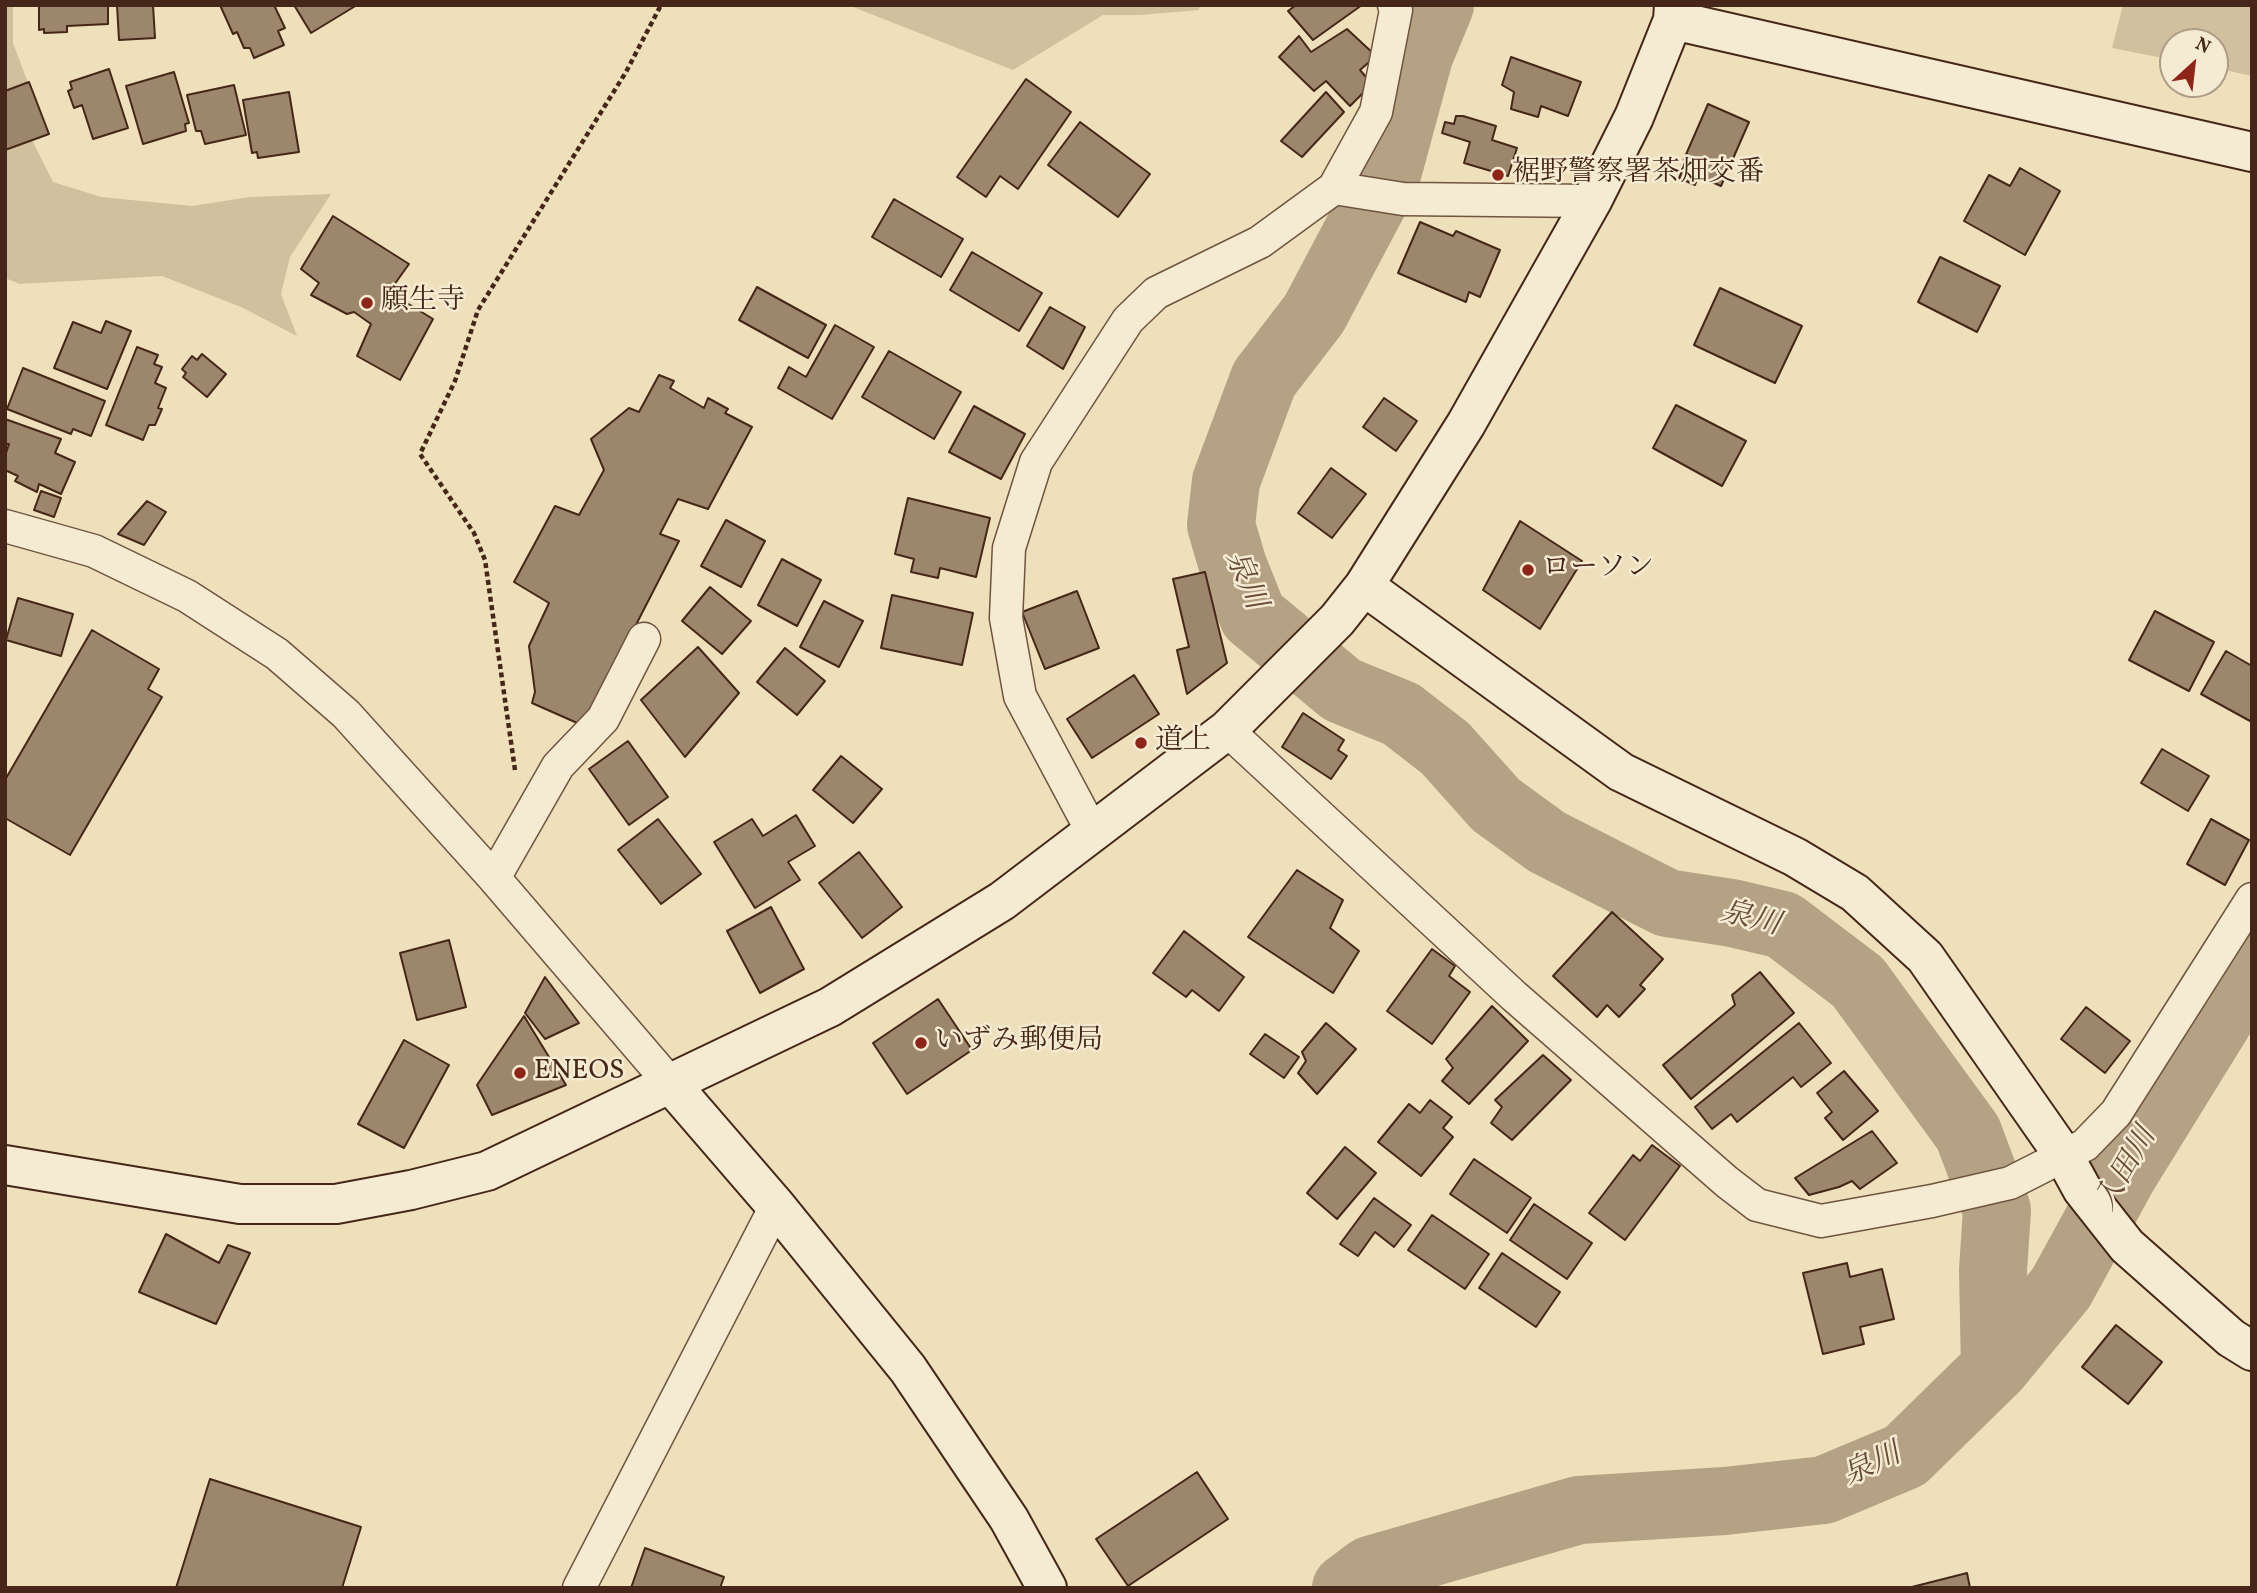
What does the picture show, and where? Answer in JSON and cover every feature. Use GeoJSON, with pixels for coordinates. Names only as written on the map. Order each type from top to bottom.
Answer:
{"type":"FeatureCollection","features":[{"type":"Feature","properties":{"kind":"street"},"geometry":{"type":"LineString","coordinates":[[1092,831],[1020,696],[1006,618],[1009,548],[1036,462],[1128,320],[1156,293],[1260,242],[1344,190],[1377,111],[1396,10],[1394,5]]}},
{"type":"Feature","properties":{"kind":"street"},"geometry":{"type":"LineString","coordinates":[[5,1165],[240,1205],[336,1204],[411,1190],[487,1171],[830,1007],[1003,901],[1227,730],[1336,620],[1364,586],[1465,424],[1592,201],[1634,117],[1673,12],[2252,152]]}},
{"type":"Feature","properties":{"kind":"street"},"geometry":{"type":"LineString","coordinates":[[1344,190],[1402,198],[1592,201]]}},
{"type":"Feature","properties":{"kind":"street"},"geometry":{"type":"LineString","coordinates":[[5,526],[94,551],[187,596],[277,654],[346,714],[494,878],[776,1206],[908,1369],[1009,1519],[1047,1588]]}},
{"type":"Feature","properties":{"kind":"street"},"geometry":{"type":"LineString","coordinates":[[1364,586],[1621,772],[1795,857],[1855,892],[1925,957],[2063,1156],[2082,1189],[2127,1246],[2231,1338],[2252,1351]]}},
{"type":"Feature","properties":{"kind":"street"},"geometry":{"type":"LineString","coordinates":[[494,878],[558,766],[603,719],[644,639]]}},
{"type":"Feature","properties":{"kind":"street"},"geometry":{"type":"LineString","coordinates":[[1227,730],[1514,996],[1727,1182],[1757,1205],[1821,1221],[2010,1184],[2085,1145],[2116,1113],[2252,899]]}},
{"type":"Feature","properties":{"kind":"street"},"geometry":{"type":"LineString","coordinates":[[579,1588],[776,1206]]}},
{"type":"Feature","properties":{"kind":"path"},"geometry":{"type":"LineString","coordinates":[[528,818],[515,770],[485,560],[474,533],[420,454],[455,381],[478,310],[626,72],[661,5]]}},
{"type":"Feature","properties":{"kind":"shaded area"},"geometry":{"type":"Polygon","coordinates":[[[5,5],[13,5],[13,43],[30,88],[31,138],[53,182],[101,197],[192,206],[250,197],[331,194],[290,257],[281,294],[297,336],[241,307],[162,276],[20,284],[5,278],[5,5]]]}},
{"type":"Feature","properties":{"kind":"shaded area"},"geometry":{"type":"Polygon","coordinates":[[[848,5],[1200,5],[1199,10],[1103,15],[1013,70],[848,5]]]}},
{"type":"Feature","properties":{"kind":"shaded area"},"geometry":{"type":"Polygon","coordinates":[[[2123,5],[2252,5],[2252,76],[2229,71],[2229,28],[2159,28],[2159,57],[2112,48],[2123,5]]]}},
{"type":"Feature","properties":{"kind":"building"},"geometry":{"type":"Polygon","coordinates":[[[39,5],[108,5],[108,24],[67,26],[67,32],[44,33],[44,29],[39,30],[39,5]]]}},
{"type":"Feature","properties":{"kind":"building"},"geometry":{"type":"Polygon","coordinates":[[[117,5],[153,5],[155,38],[119,40],[117,5]]]}},
{"type":"Feature","properties":{"kind":"building"},"geometry":{"type":"Polygon","coordinates":[[[220,5],[274,5],[285,28],[278,31],[284,45],[254,58],[250,48],[244,48],[237,32],[233,34],[220,5]]]}},
{"type":"Feature","properties":{"kind":"building"},"geometry":{"type":"Polygon","coordinates":[[[294,5],[357,5],[311,33],[294,5]]]}},
{"type":"Feature","properties":{"kind":"building"},"geometry":{"type":"Polygon","coordinates":[[[1296,5],[1362,5],[1313,40],[1288,11],[1296,5]]]}},
{"type":"Feature","properties":{"kind":"building"},"geometry":{"type":"Polygon","coordinates":[[[1347,29],[1376,56],[1360,70],[1372,84],[1350,106],[1326,81],[1314,91],[1279,57],[1299,36],[1311,52],[1347,29]]]}},
{"type":"Feature","properties":{"kind":"building"},"geometry":{"type":"Polygon","coordinates":[[[1511,57],[1581,82],[1568,116],[1541,106],[1538,117],[1511,109],[1514,92],[1502,85],[1511,57]]]}},
{"type":"Feature","properties":{"kind":"building"},"geometry":{"type":"Polygon","coordinates":[[[109,69],[128,128],[93,139],[82,105],[74,108],[68,91],[72,89],[70,82],[109,69]]]}},
{"type":"Feature","properties":{"kind":"building"},"geometry":{"type":"Polygon","coordinates":[[[174,72],[189,123],[185,124],[186,131],[143,144],[126,86],[174,72]]]}},
{"type":"Feature","properties":{"kind":"building"},"geometry":{"type":"Polygon","coordinates":[[[1026,79],[1071,112],[1018,189],[1000,176],[986,197],[957,177],[1026,79]]]}},
{"type":"Feature","properties":{"kind":"building"},"geometry":{"type":"Polygon","coordinates":[[[29,82],[49,134],[5,150],[5,91],[29,82]]]}},
{"type":"Feature","properties":{"kind":"building"},"geometry":{"type":"Polygon","coordinates":[[[234,85],[246,135],[205,144],[201,131],[196,131],[187,95],[234,85]]]}},
{"type":"Feature","properties":{"kind":"building"},"geometry":{"type":"Polygon","coordinates":[[[289,92],[299,152],[258,158],[257,152],[252,153],[243,100],[289,92]]]}},
{"type":"Feature","properties":{"kind":"building"},"geometry":{"type":"Polygon","coordinates":[[[1326,92],[1344,112],[1302,157],[1281,141],[1326,92]]]}},
{"type":"Feature","properties":{"kind":"building"},"geometry":{"type":"Polygon","coordinates":[[[1708,104],[1749,122],[1721,186],[1698,176],[1695,185],[1679,178],[1684,167],[1681,166],[1708,104]]]}},
{"type":"Feature","properties":{"kind":"building"},"geometry":{"type":"Polygon","coordinates":[[[1456,116],[1496,126],[1492,140],[1517,148],[1508,176],[1464,163],[1470,142],[1442,133],[1445,122],[1454,124],[1456,116]]]}},
{"type":"Feature","properties":{"kind":"building"},"geometry":{"type":"Polygon","coordinates":[[[1080,122],[1150,174],[1118,217],[1048,165],[1080,122]]]}},
{"type":"Feature","properties":{"kind":"building"},"geometry":{"type":"Polygon","coordinates":[[[2020,168],[2060,191],[2025,255],[1964,221],[1989,175],[2010,186],[2020,168]]]}},
{"type":"Feature","properties":{"kind":"building"},"geometry":{"type":"Polygon","coordinates":[[[894,199],[963,239],[941,277],[872,237],[894,199]]]}},
{"type":"Feature","properties":{"kind":"building","name":"願生寺"},"geometry":{"type":"Polygon","coordinates":[[[333,216],[409,264],[389,292],[433,319],[400,380],[357,356],[371,324],[354,312],[347,314],[311,295],[319,283],[301,269],[333,216]]]}},
{"type":"Feature","properties":{"kind":"building"},"geometry":{"type":"Polygon","coordinates":[[[1420,222],[1453,236],[1456,231],[1500,250],[1480,297],[1469,292],[1466,302],[1398,273],[1420,222]]]}},
{"type":"Feature","properties":{"kind":"building"},"geometry":{"type":"Polygon","coordinates":[[[972,252],[1042,293],[1019,331],[950,290],[972,252]]]}},
{"type":"Feature","properties":{"kind":"building"},"geometry":{"type":"Polygon","coordinates":[[[1940,257],[2000,286],[1977,332],[1918,302],[1940,257]]]}},
{"type":"Feature","properties":{"kind":"building"},"geometry":{"type":"Polygon","coordinates":[[[757,287],[826,325],[808,358],[739,320],[757,287]]]}},
{"type":"Feature","properties":{"kind":"building"},"geometry":{"type":"Polygon","coordinates":[[[1720,288],[1802,326],[1775,383],[1694,345],[1720,288]]]}},
{"type":"Feature","properties":{"kind":"building"},"geometry":{"type":"Polygon","coordinates":[[[1050,307],[1085,327],[1063,369],[1027,346],[1050,307]]]}},
{"type":"Feature","properties":{"kind":"building"},"geometry":{"type":"Polygon","coordinates":[[[106,321],[131,331],[107,389],[54,368],[73,322],[101,333],[106,321]]]}},
{"type":"Feature","properties":{"kind":"building"},"geometry":{"type":"Polygon","coordinates":[[[835,325],[874,347],[832,419],[778,388],[789,367],[806,377],[835,325]]]}},
{"type":"Feature","properties":{"kind":"building"},"geometry":{"type":"Polygon","coordinates":[[[137,347],[158,355],[154,364],[162,367],[155,383],[166,388],[158,408],[162,409],[155,425],[149,425],[143,440],[106,425],[137,347]]]}},
{"type":"Feature","properties":{"kind":"building"},"geometry":{"type":"Polygon","coordinates":[[[889,351],[961,392],[934,439],[862,397],[889,351]]]}},
{"type":"Feature","properties":{"kind":"building"},"geometry":{"type":"Polygon","coordinates":[[[202,354],[226,374],[207,397],[183,377],[186,373],[182,369],[192,356],[197,360],[202,354]]]}},
{"type":"Feature","properties":{"kind":"building"},"geometry":{"type":"Polygon","coordinates":[[[23,368],[105,401],[91,436],[73,429],[71,434],[7,409],[23,368]]]}},
{"type":"Feature","properties":{"kind":"building"},"geometry":{"type":"Polygon","coordinates":[[[659,375],[674,381],[670,388],[704,408],[708,398],[728,409],[725,413],[752,427],[708,509],[678,499],[660,534],[679,541],[584,726],[532,703],[535,692],[529,646],[549,603],[514,582],[555,506],[579,515],[604,470],[591,439],[629,408],[639,412],[659,375]]]}},
{"type":"Feature","properties":{"kind":"building"},"geometry":{"type":"Polygon","coordinates":[[[1384,398],[1417,421],[1396,451],[1363,427],[1384,398]]]}},
{"type":"Feature","properties":{"kind":"building"},"geometry":{"type":"Polygon","coordinates":[[[1676,405],[1746,441],[1722,486],[1653,448],[1676,405]]]}},
{"type":"Feature","properties":{"kind":"building"},"geometry":{"type":"Polygon","coordinates":[[[974,406],[1025,434],[1001,479],[949,452],[974,406]]]}},
{"type":"Feature","properties":{"kind":"building"},"geometry":{"type":"Polygon","coordinates":[[[5,419],[61,439],[55,453],[75,462],[61,494],[39,484],[37,492],[15,481],[18,476],[5,470],[5,456],[9,444],[5,444],[5,419]]]}},
{"type":"Feature","properties":{"kind":"building"},"geometry":{"type":"Polygon","coordinates":[[[1331,468],[1366,494],[1332,538],[1298,513],[1331,468]]]}},
{"type":"Feature","properties":{"kind":"building"},"geometry":{"type":"Polygon","coordinates":[[[41,491],[61,498],[54,517],[34,510],[41,491]]]}},
{"type":"Feature","properties":{"kind":"building"},"geometry":{"type":"Polygon","coordinates":[[[908,498],[990,518],[976,577],[940,568],[938,578],[911,572],[914,559],[895,554],[908,498]]]}},
{"type":"Feature","properties":{"kind":"building"},"geometry":{"type":"Polygon","coordinates":[[[147,501],[166,512],[144,545],[118,534],[147,501]]]}},
{"type":"Feature","properties":{"kind":"building"},"geometry":{"type":"Polygon","coordinates":[[[726,520],[765,541],[741,587],[701,566],[726,520]]]}},
{"type":"Feature","properties":{"kind":"building"},"geometry":{"type":"Polygon","coordinates":[[[1520,521],[1582,561],[1540,629],[1483,590],[1520,521]]]}},
{"type":"Feature","properties":{"kind":"building"},"geometry":{"type":"Polygon","coordinates":[[[782,559],[821,580],[797,626],[758,605],[782,559]]]}},
{"type":"Feature","properties":{"kind":"building"},"geometry":{"type":"Polygon","coordinates":[[[1205,572],[1227,663],[1187,694],[1177,650],[1189,647],[1173,579],[1205,572]]]}},
{"type":"Feature","properties":{"kind":"building"},"geometry":{"type":"Polygon","coordinates":[[[710,587],[751,621],[722,654],[682,621],[710,587]]]}},
{"type":"Feature","properties":{"kind":"building"},"geometry":{"type":"Polygon","coordinates":[[[1077,591],[1099,648],[1045,669],[1022,612],[1077,591]]]}},
{"type":"Feature","properties":{"kind":"building"},"geometry":{"type":"Polygon","coordinates":[[[892,595],[973,613],[962,665],[881,648],[892,595]]]}},
{"type":"Feature","properties":{"kind":"building"},"geometry":{"type":"Polygon","coordinates":[[[18,598],[73,614],[61,656],[6,640],[18,598]]]}},
{"type":"Feature","properties":{"kind":"building"},"geometry":{"type":"Polygon","coordinates":[[[824,601],[863,621],[839,667],[800,647],[824,601]]]}},
{"type":"Feature","properties":{"kind":"building"},"geometry":{"type":"Polygon","coordinates":[[[2155,611],[2214,642],[2189,691],[2129,660],[2155,611]]]}},
{"type":"Feature","properties":{"kind":"building"},"geometry":{"type":"Polygon","coordinates":[[[92,630],[159,669],[148,689],[162,697],[70,855],[5,818],[5,780],[92,630]]]}},
{"type":"Feature","properties":{"kind":"building"},"geometry":{"type":"Polygon","coordinates":[[[698,647],[739,693],[685,757],[641,700],[698,647]]]}},
{"type":"Feature","properties":{"kind":"building"},"geometry":{"type":"Polygon","coordinates":[[[785,648],[825,681],[797,715],[757,682],[785,648]]]}},
{"type":"Feature","properties":{"kind":"building"},"geometry":{"type":"Polygon","coordinates":[[[2226,651],[2252,666],[2250,721],[2201,694],[2226,651]]]}},
{"type":"Feature","properties":{"kind":"building"},"geometry":{"type":"Polygon","coordinates":[[[1134,675],[1159,714],[1092,758],[1067,719],[1134,675]]]}},
{"type":"Feature","properties":{"kind":"building"},"geometry":{"type":"Polygon","coordinates":[[[1303,713],[1344,740],[1338,750],[1347,756],[1331,779],[1282,747],[1303,713]]]}},
{"type":"Feature","properties":{"kind":"building"},"geometry":{"type":"Polygon","coordinates":[[[628,741],[668,797],[629,825],[589,769],[628,741]]]}},
{"type":"Feature","properties":{"kind":"building"},"geometry":{"type":"Polygon","coordinates":[[[2162,749],[2209,776],[2188,811],[2141,783],[2162,749]]]}},
{"type":"Feature","properties":{"kind":"building"},"geometry":{"type":"Polygon","coordinates":[[[841,756],[882,789],[853,823],[813,790],[841,756]]]}},
{"type":"Feature","properties":{"kind":"building"},"geometry":{"type":"Polygon","coordinates":[[[796,815],[815,846],[788,862],[800,880],[755,908],[714,842],[752,819],[763,836],[796,815]]]}},
{"type":"Feature","properties":{"kind":"building"},"geometry":{"type":"Polygon","coordinates":[[[658,819],[701,874],[661,904],[618,850],[658,819]]]}},
{"type":"Feature","properties":{"kind":"building"},"geometry":{"type":"Polygon","coordinates":[[[2211,819],[2249,840],[2225,885],[2187,864],[2211,819]]]}},
{"type":"Feature","properties":{"kind":"building"},"geometry":{"type":"Polygon","coordinates":[[[859,852],[902,907],[862,938],[819,883],[859,852]]]}},
{"type":"Feature","properties":{"kind":"building"},"geometry":{"type":"Polygon","coordinates":[[[1297,870],[1343,900],[1330,928],[1359,951],[1333,993],[1248,937],[1297,870]]]}},
{"type":"Feature","properties":{"kind":"building"},"geometry":{"type":"Polygon","coordinates":[[[771,907],[804,969],[760,993],[727,931],[771,907]]]}},
{"type":"Feature","properties":{"kind":"building"},"geometry":{"type":"Polygon","coordinates":[[[1612,912],[1663,959],[1640,985],[1645,989],[1619,1017],[1607,1005],[1597,1017],[1553,976],[1612,912]]]}},
{"type":"Feature","properties":{"kind":"building"},"geometry":{"type":"Polygon","coordinates":[[[1184,931],[1244,977],[1219,1011],[1192,990],[1186,997],[1153,973],[1184,931]]]}},
{"type":"Feature","properties":{"kind":"building"},"geometry":{"type":"Polygon","coordinates":[[[449,940],[466,1007],[417,1020],[400,953],[449,940]]]}},
{"type":"Feature","properties":{"kind":"building"},"geometry":{"type":"Polygon","coordinates":[[[1432,949],[1455,966],[1449,976],[1470,992],[1432,1044],[1387,1011],[1432,949]]]}},
{"type":"Feature","properties":{"kind":"building"},"geometry":{"type":"Polygon","coordinates":[[[1760,972],[1794,1013],[1691,1099],[1663,1065],[1735,1005],[1732,995],[1760,972]]]}},
{"type":"Feature","properties":{"kind":"building"},"geometry":{"type":"Polygon","coordinates":[[[545,977],[579,1023],[545,1039],[525,1013],[545,977]]]}},
{"type":"Feature","properties":{"kind":"building"},"geometry":{"type":"Polygon","coordinates":[[[938,999],[972,1050],[907,1094],[873,1043],[938,999]]]}},
{"type":"Feature","properties":{"kind":"building"},"geometry":{"type":"Polygon","coordinates":[[[1492,1006],[1528,1041],[1469,1104],[1442,1081],[1453,1068],[1446,1059],[1492,1006]]]}},
{"type":"Feature","properties":{"kind":"building"},"geometry":{"type":"Polygon","coordinates":[[[2086,1007],[2130,1041],[2105,1073],[2061,1039],[2086,1007]]]}},
{"type":"Feature","properties":{"kind":"building"},"geometry":{"type":"Polygon","coordinates":[[[524,1016],[566,1085],[492,1115],[477,1085],[524,1016]]]}},
{"type":"Feature","properties":{"kind":"building"},"geometry":{"type":"Polygon","coordinates":[[[1326,1023],[1356,1049],[1317,1094],[1298,1073],[1306,1061],[1302,1052],[1326,1023]]]}},
{"type":"Feature","properties":{"kind":"building"},"geometry":{"type":"Polygon","coordinates":[[[1799,1023],[1831,1063],[1801,1087],[1793,1077],[1737,1122],[1731,1114],[1712,1129],[1695,1107],[1799,1023]]]}},
{"type":"Feature","properties":{"kind":"building"},"geometry":{"type":"Polygon","coordinates":[[[1265,1034],[1299,1057],[1284,1078],[1250,1054],[1265,1034]]]}},
{"type":"Feature","properties":{"kind":"building"},"geometry":{"type":"Polygon","coordinates":[[[404,1040],[449,1065],[404,1148],[358,1124],[404,1040]]]}},
{"type":"Feature","properties":{"kind":"building"},"geometry":{"type":"Polygon","coordinates":[[[1543,1055],[1571,1080],[1512,1140],[1491,1123],[1502,1107],[1495,1100],[1543,1055]]]}},
{"type":"Feature","properties":{"kind":"building"},"geometry":{"type":"Polygon","coordinates":[[[1844,1071],[1878,1111],[1843,1140],[1825,1118],[1832,1112],[1817,1093],[1844,1071]]]}},
{"type":"Feature","properties":{"kind":"building"},"geometry":{"type":"Polygon","coordinates":[[[1430,1100],[1452,1117],[1443,1128],[1453,1137],[1421,1176],[1378,1142],[1409,1104],[1420,1113],[1430,1100]]]}},
{"type":"Feature","properties":{"kind":"building"},"geometry":{"type":"Polygon","coordinates":[[[1872,1131],[1897,1163],[1860,1189],[1852,1181],[1809,1195],[1795,1178],[1872,1131]]]}},
{"type":"Feature","properties":{"kind":"building"},"geometry":{"type":"Polygon","coordinates":[[[1652,1145],[1680,1166],[1625,1240],[1589,1213],[1633,1155],[1640,1161],[1652,1145]]]}},
{"type":"Feature","properties":{"kind":"building"},"geometry":{"type":"Polygon","coordinates":[[[1345,1147],[1376,1173],[1337,1219],[1307,1193],[1345,1147]]]}},
{"type":"Feature","properties":{"kind":"building"},"geometry":{"type":"Polygon","coordinates":[[[1474,1159],[1531,1198],[1507,1233],[1450,1194],[1474,1159]]]}},
{"type":"Feature","properties":{"kind":"building"},"geometry":{"type":"Polygon","coordinates":[[[1374,1198],[1411,1225],[1394,1247],[1375,1232],[1358,1256],[1340,1244],[1374,1198]]]}},
{"type":"Feature","properties":{"kind":"building"},"geometry":{"type":"Polygon","coordinates":[[[1534,1204],[1592,1243],[1567,1279],[1510,1240],[1534,1204]]]}},
{"type":"Feature","properties":{"kind":"building"},"geometry":{"type":"Polygon","coordinates":[[[1432,1215],[1489,1254],[1465,1289],[1408,1250],[1432,1215]]]}},
{"type":"Feature","properties":{"kind":"building"},"geometry":{"type":"Polygon","coordinates":[[[166,1234],[219,1263],[228,1245],[250,1253],[216,1324],[139,1292],[166,1234]]]}},
{"type":"Feature","properties":{"kind":"building"},"geometry":{"type":"Polygon","coordinates":[[[1502,1253],[1560,1292],[1536,1327],[1479,1288],[1502,1253]]]}},
{"type":"Feature","properties":{"kind":"building"},"geometry":{"type":"Polygon","coordinates":[[[1847,1263],[1850,1277],[1882,1269],[1894,1319],[1860,1327],[1864,1344],[1823,1354],[1803,1273],[1847,1263]]]}},
{"type":"Feature","properties":{"kind":"building"},"geometry":{"type":"Polygon","coordinates":[[[2116,1325],[2162,1362],[2128,1404],[2082,1367],[2116,1325]]]}},
{"type":"Feature","properties":{"kind":"building"},"geometry":{"type":"Polygon","coordinates":[[[1197,1472],[1228,1519],[1128,1586],[1096,1539],[1197,1472]]]}},
{"type":"Feature","properties":{"kind":"building"},"geometry":{"type":"Polygon","coordinates":[[[210,1479],[361,1527],[342,1588],[176,1588],[210,1479]]]}},
{"type":"Feature","properties":{"kind":"building"},"geometry":{"type":"Polygon","coordinates":[[[645,1548],[724,1577],[720,1588],[631,1588],[645,1548]]]}},
{"type":"Feature","properties":{"kind":"building"},"geometry":{"type":"Polygon","coordinates":[[[1967,1573],[1970,1588],[1908,1588],[1967,1573]]]}},
{"type":"Feature","properties":{"kind":"waterway","name":"泉川"},"geometry":{"type":"LineString","coordinates":[[1440,5],[1419,56],[1386,178],[1314,314],[1264,379],[1226,481],[1221,525],[1233,566],[1253,616],[1342,690],[1401,714],[1445,748],[1496,805],[1547,842],[1667,903],[1732,913],[1783,925],[1858,982],[1968,1133],[1997,1210],[1993,1270],[1995,1368]]}},
{"type":"Feature","properties":{"kind":"waterway","name":"泉川"},"geometry":{"type":"LineString","coordinates":[[1346,1588],[1370,1570],[1579,1510],[1725,1501],[1824,1490],[1905,1456],[1995,1368],[2061,1288],[2124,1173],[2252,966]]}},
{"type":"Feature","properties":{"kind":"place","name":"裾野警察署茶畑交番"},"geometry":{"type":"Point","coordinates":[1498,175]}},
{"type":"Feature","properties":{"kind":"place","name":"願生寺"},"geometry":{"type":"Point","coordinates":[367,303]}},
{"type":"Feature","properties":{"kind":"place","name":"ローソン"},"geometry":{"type":"Point","coordinates":[1528,570]}},
{"type":"Feature","properties":{"kind":"place","name":"道上"},"geometry":{"type":"Point","coordinates":[1141,743]}},
{"type":"Feature","properties":{"kind":"place","name":"いずみ郵便局"},"geometry":{"type":"Point","coordinates":[921,1043]}},
{"type":"Feature","properties":{"kind":"place","name":"ENEOS"},"geometry":{"type":"Point","coordinates":[520,1073]}},
{"type":"Feature","properties":{"kind":"water label","name":"入田川"},"geometry":{"type":"Point","coordinates":[2128,1170]}}]}
